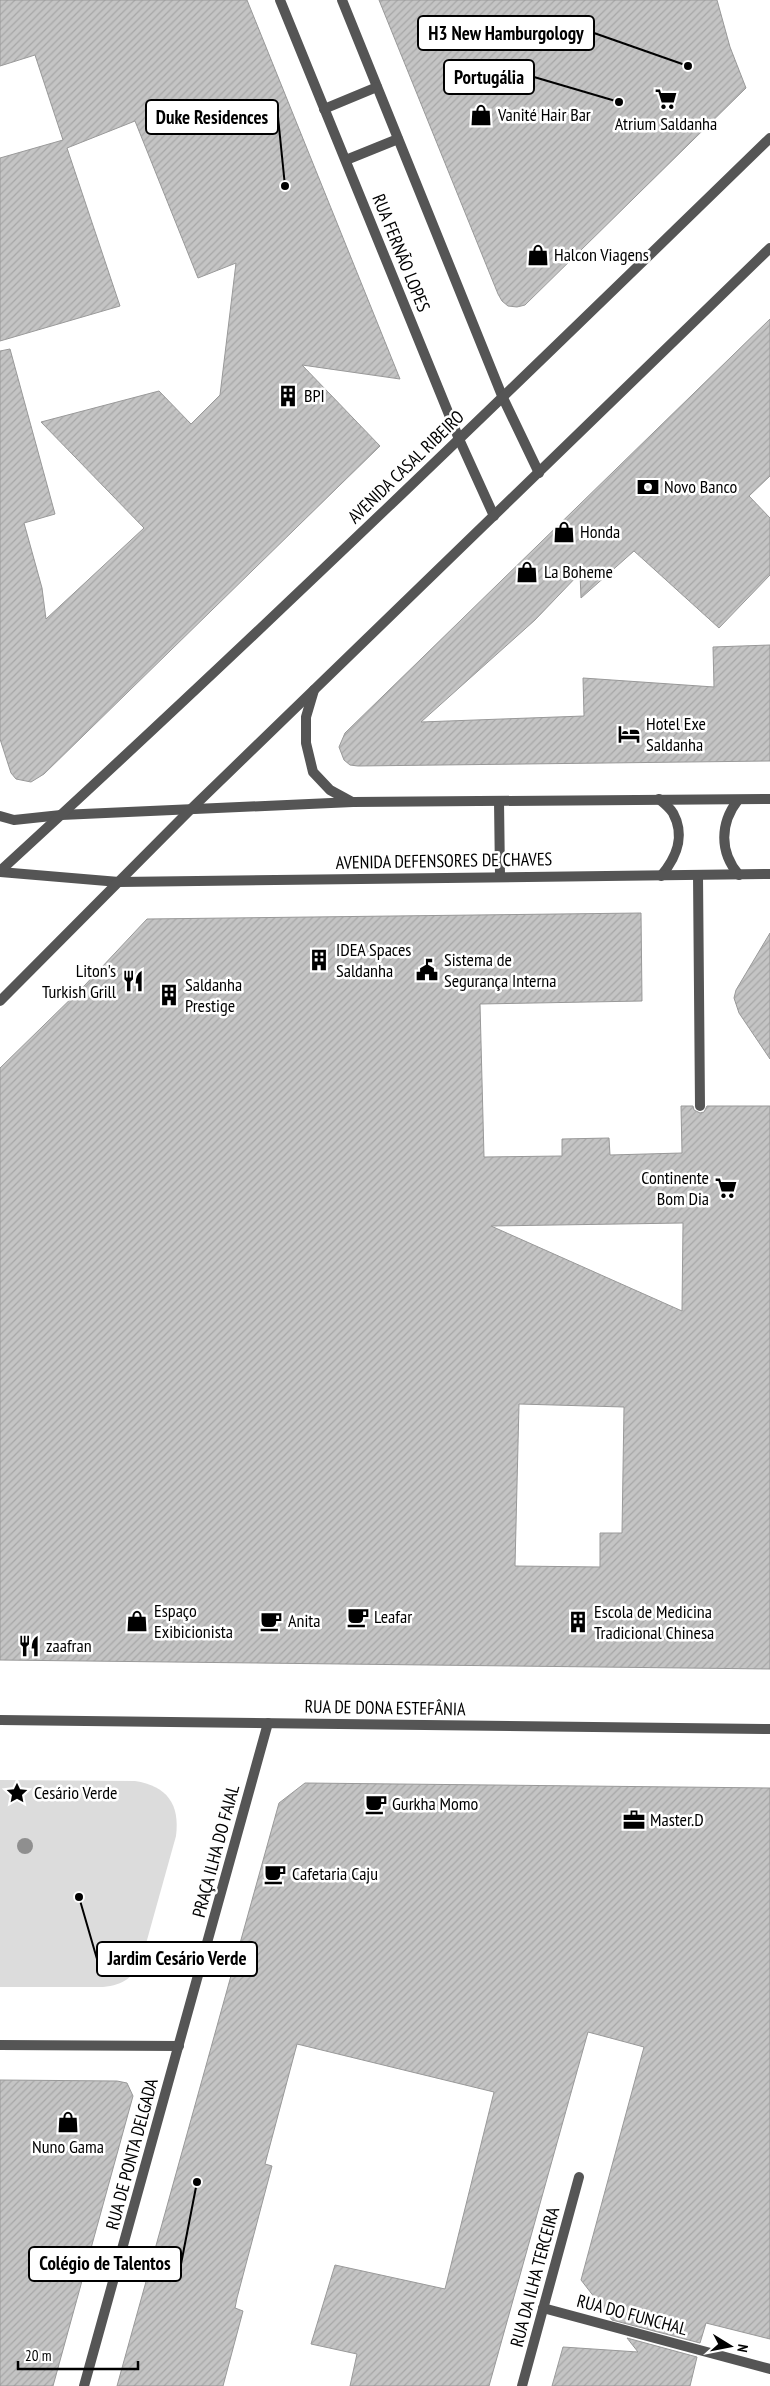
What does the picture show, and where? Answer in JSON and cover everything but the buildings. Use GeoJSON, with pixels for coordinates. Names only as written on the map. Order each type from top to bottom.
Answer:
{"type":"FeatureCollection","features":[{"type":"Feature","properties":{"kind":"street","name":"RUA FERNÃO LOPES"},"geometry":{"type":"LineString","coordinates":[[280,0],[459,440],[494,516]]}},
{"type":"Feature","properties":{"kind":"street"},"geometry":{"type":"LineString","coordinates":[[342,0],[503,398],[539,473]]}},
{"type":"Feature","properties":{"kind":"street"},"geometry":{"type":"LineString","coordinates":[[324,109],[378,87]]}},
{"type":"Feature","properties":{"kind":"street","name":"AVENIDA CASAL RIBEIRO"},"geometry":{"type":"LineString","coordinates":[[0,872],[120,762],[459,440],[770,138]]}},
{"type":"Feature","properties":{"kind":"street"},"geometry":{"type":"LineString","coordinates":[[346,160],[398,139]]}},
{"type":"Feature","properties":{"kind":"street"},"geometry":{"type":"LineString","coordinates":[[0,1001],[190,810],[770,248]]}},
{"type":"Feature","properties":{"kind":"street"},"geometry":{"type":"LineString","coordinates":[[314,690],[306,717],[306,743],[313,772],[330,790],[353,802]]}},
{"type":"Feature","properties":{"kind":"street"},"geometry":{"type":"LineString","coordinates":[[660,799],[673,813],[678,829],[678,847],[674,860],[661,876]]}},
{"type":"Feature","properties":{"kind":"street"},"geometry":{"type":"LineString","coordinates":[[0,816],[14,820],[60,816],[353,802],[770,799]]}},
{"type":"Feature","properties":{"kind":"street"},"geometry":{"type":"LineString","coordinates":[[738,800],[725,822],[724,835],[725,850],[730,864],[739,875]]}},
{"type":"Feature","properties":{"kind":"street"},"geometry":{"type":"LineString","coordinates":[[499,801],[500,876]]}},
{"type":"Feature","properties":{"kind":"street","name":"AVENIDA CASAL RIBEIRO"},"geometry":{"type":"LineString","coordinates":[[0,872],[119,882]]}},
{"type":"Feature","properties":{"kind":"street","name":"AVENIDA DEFENSORES DE CHAVES"},"geometry":{"type":"LineString","coordinates":[[119,882],[770,874]]}},
{"type":"Feature","properties":{"kind":"street"},"geometry":{"type":"LineString","coordinates":[[698,876],[700,1106]]}},
{"type":"Feature","properties":{"kind":"street","name":"RUA DE DONA ESTEFÂNIA"},"geometry":{"type":"LineString","coordinates":[[0,1720],[770,1729]]}},
{"type":"Feature","properties":{"kind":"street","name":"PRAÇA ILHA DO FAIAL"},"geometry":{"type":"LineString","coordinates":[[179,2046],[268,1723]]}},
{"type":"Feature","properties":{"kind":"street"},"geometry":{"type":"LineString","coordinates":[[0,2045],[179,2046]]}},
{"type":"Feature","properties":{"kind":"street","name":"RUA DE PONTA DELGADA"},"geometry":{"type":"LineString","coordinates":[[84,2386],[179,2046]]}},
{"type":"Feature","properties":{"kind":"street","name":"RUA DA ILHA TERCEIRA"},"geometry":{"type":"LineString","coordinates":[[522,2386],[579,2177]]}},
{"type":"Feature","properties":{"kind":"street","name":"RUA DO FUNCHAL"},"geometry":{"type":"LineString","coordinates":[[544,2308],[770,2369]]}},
{"type":"Feature","properties":{"kind":"shaded area"},"geometry":{"type":"Polygon","coordinates":[[[0,1780],[135,1781],[155,1787],[169,1798],[176,1815],[176,1836],[142,1958],[132,1975],[127,1979],[117,1984],[103,1987],[0,1987],[0,1780]]]}},
{"type":"Feature","properties":{"kind":"place","name":"H3 New Hamburgology"},"geometry":{"type":"Point","coordinates":[688,66]}},
{"type":"Feature","properties":{"kind":"place","name":"Atrium Saldanha"},"geometry":{"type":"Point","coordinates":[666,99]}},
{"type":"Feature","properties":{"kind":"place","name":"Portugália"},"geometry":{"type":"Point","coordinates":[619,102]}},
{"type":"Feature","properties":{"kind":"place","name":"Vanité Hair Bar"},"geometry":{"type":"Point","coordinates":[481,115]}},
{"type":"Feature","properties":{"kind":"place","name":"Duke Residences"},"geometry":{"type":"Point","coordinates":[285,186]}},
{"type":"Feature","properties":{"kind":"place","name":"Halcon Viagens"},"geometry":{"type":"Point","coordinates":[538,255]}},
{"type":"Feature","properties":{"kind":"place","name":"BPI"},"geometry":{"type":"Point","coordinates":[288,396]}},
{"type":"Feature","properties":{"kind":"place","name":"Novo Banco"},"geometry":{"type":"Point","coordinates":[648,487]}},
{"type":"Feature","properties":{"kind":"place","name":"Honda"},"geometry":{"type":"Point","coordinates":[564,532]}},
{"type":"Feature","properties":{"kind":"place","name":"La Boheme"},"geometry":{"type":"Point","coordinates":[527,572]}},
{"type":"Feature","properties":{"kind":"place","name":"Hotel Exe Saldanha"},"geometry":{"type":"Point","coordinates":[629,734]}},
{"type":"Feature","properties":{"kind":"place","name":"IDEA Spaces Saldanha"},"geometry":{"type":"Point","coordinates":[319,960]}},
{"type":"Feature","properties":{"kind":"place","name":"Sistema de Segurança Interna"},"geometry":{"type":"Point","coordinates":[427,970]}},
{"type":"Feature","properties":{"kind":"place","name":"Liton's Turkish Grill"},"geometry":{"type":"Point","coordinates":[133,981]}},
{"type":"Feature","properties":{"kind":"place","name":"Saldanha Prestige"},"geometry":{"type":"Point","coordinates":[169,995]}},
{"type":"Feature","properties":{"kind":"place","name":"Continente Bom Dia"},"geometry":{"type":"Point","coordinates":[726,1188]}},
{"type":"Feature","properties":{"kind":"place","name":"Leafar"},"geometry":{"type":"Point","coordinates":[358,1617]}},
{"type":"Feature","properties":{"kind":"place","name":"Espaço Exibicionista"},"geometry":{"type":"Point","coordinates":[137,1621]}},
{"type":"Feature","properties":{"kind":"place","name":"Anita"},"geometry":{"type":"Point","coordinates":[271,1621]}},
{"type":"Feature","properties":{"kind":"place","name":"Escola de Medicina Tradicional Chinesa"},"geometry":{"type":"Point","coordinates":[578,1622]}},
{"type":"Feature","properties":{"kind":"place","name":"zaafran"},"geometry":{"type":"Point","coordinates":[29,1646]}},
{"type":"Feature","properties":{"kind":"place","name":"Cesário Verde"},"geometry":{"type":"Point","coordinates":[17,1793]}},
{"type":"Feature","properties":{"kind":"place","name":"Gurkha Momo"},"geometry":{"type":"Point","coordinates":[376,1804]}},
{"type":"Feature","properties":{"kind":"place","name":"Master.D"},"geometry":{"type":"Point","coordinates":[634,1820]}},
{"type":"Feature","properties":{"kind":"place","name":"Cafetaria Caju"},"geometry":{"type":"Point","coordinates":[275,1874]}},
{"type":"Feature","properties":{"kind":"place","name":"Jardim Cesário Verde"},"geometry":{"type":"Point","coordinates":[79,1897]}},
{"type":"Feature","properties":{"kind":"place","name":"Nuno Gama"},"geometry":{"type":"Point","coordinates":[68,2122]}},
{"type":"Feature","properties":{"kind":"place","name":"Colégio de Talentos"},"geometry":{"type":"Point","coordinates":[197,2182]}}]}
